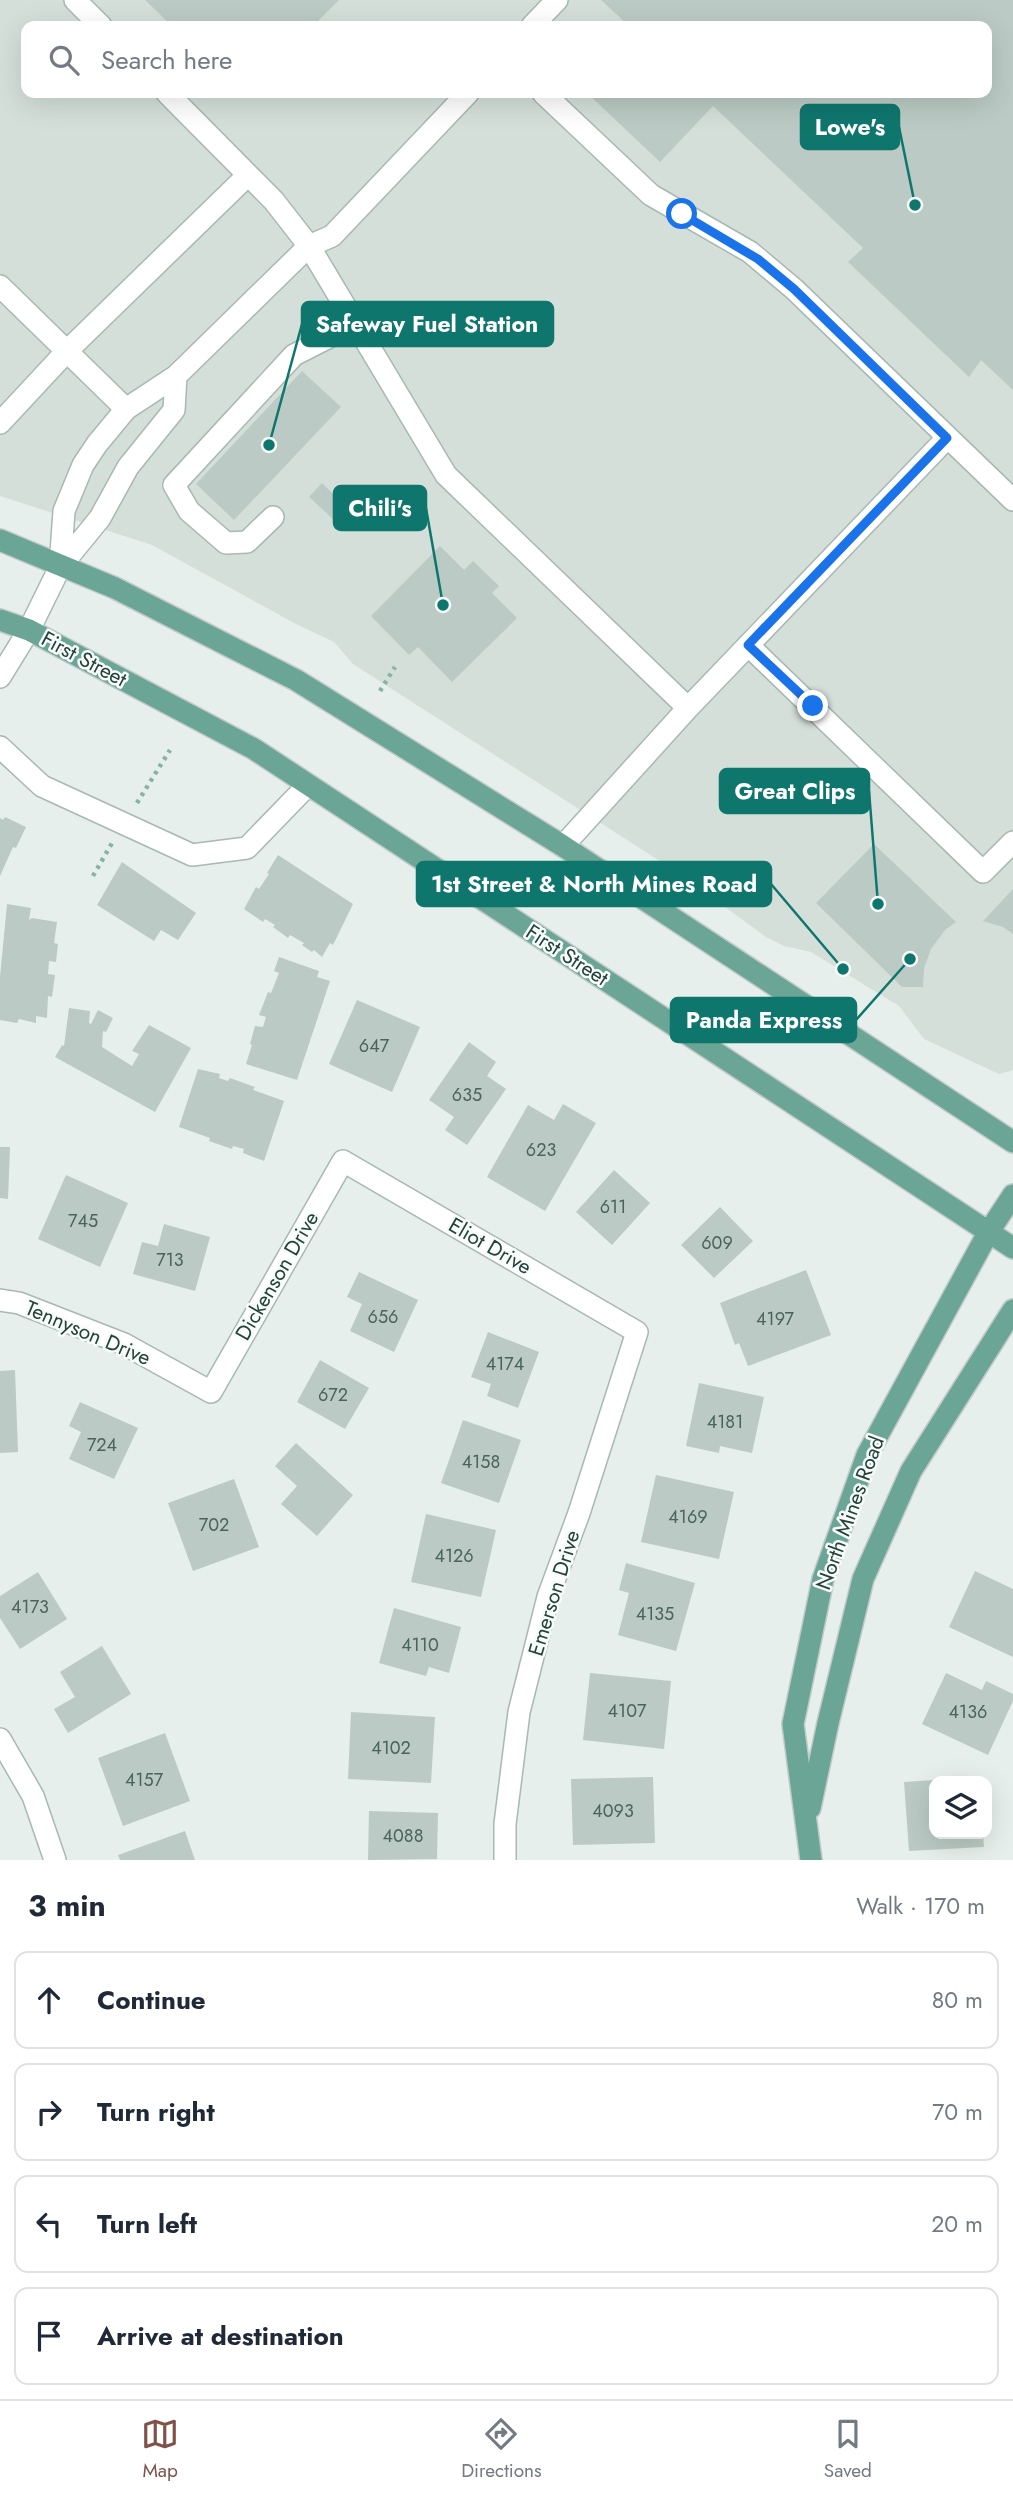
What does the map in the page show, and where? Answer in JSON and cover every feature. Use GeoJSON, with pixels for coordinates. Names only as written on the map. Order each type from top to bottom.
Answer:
{"type":"FeatureCollection","features":[{"type":"Feature","properties":{"kind":"main road"},"geometry":{"type":"LineString","coordinates":[[0,540],[115,588],[296,680],[563,846],[1013,1142]]}},
{"type":"Feature","properties":{"kind":"main road","name":"First Street"},"geometry":{"type":"LineString","coordinates":[[0,620],[29,631],[254,749],[1013,1248]]}},
{"type":"Feature","properties":{"kind":"main road","name":"North Mines Road"},"geometry":{"type":"LineString","coordinates":[[811,1860],[793,1724],[823,1579],[867,1455],[988,1233],[1013,1195]]}},
{"type":"Feature","properties":{"kind":"main road","name":"North Mines Road"},"geometry":{"type":"LineString","coordinates":[[807,1821],[863,1579],[911,1471],[1013,1310]]}},
{"type":"Feature","properties":{"kind":"street"},"geometry":{"type":"LineString","coordinates":[[75,0],[96,21]]}},
{"type":"Feature","properties":{"kind":"street"},"geometry":{"type":"LineString","coordinates":[[537,21],[557,0]]}},
{"type":"Feature","properties":{"kind":"street"},"geometry":{"type":"LineString","coordinates":[[172,98],[274,201],[309,246],[446,475],[688,708]]}},
{"type":"Feature","properties":{"kind":"street"},"geometry":{"type":"LineString","coordinates":[[60,567],[64,512],[83,465],[126,409],[176,376],[309,246],[332,236],[463,98]]}},
{"type":"Feature","properties":{"kind":"street"},"geometry":{"type":"LineString","coordinates":[[548,98],[651,195],[750,252],[785,282],[1013,500]]}},
{"type":"Feature","properties":{"kind":"street"},"geometry":{"type":"LineString","coordinates":[[0,423],[67,351],[248,175]]}},
{"type":"Feature","properties":{"kind":"street"},"geometry":{"type":"LineString","coordinates":[[0,286],[126,409]]}},
{"type":"Feature","properties":{"kind":"street"},"geometry":{"type":"LineString","coordinates":[[273,517],[247,542],[226,543],[189,511],[174,485],[294,355],[355,324]]}},
{"type":"Feature","properties":{"kind":"street"},"geometry":{"type":"LineString","coordinates":[[0,677],[29,631],[60,567],[100,518],[128,467],[174,410],[176,376]]}},
{"type":"Feature","properties":{"kind":"street"},"geometry":{"type":"LineString","coordinates":[[563,846],[688,708],[947,438]]}},
{"type":"Feature","properties":{"kind":"street"},"geometry":{"type":"LineString","coordinates":[[748,645],[983,872],[1013,842]]}},
{"type":"Feature","properties":{"kind":"street"},"geometry":{"type":"LineString","coordinates":[[0,747],[42,786],[192,855],[247,848],[308,785]]}},
{"type":"Feature","properties":{"kind":"street","name":"Eliot Drive"},"geometry":{"type":"LineString","coordinates":[[343,1161],[637,1332]]}},
{"type":"Feature","properties":{"kind":"street","name":"Dickenson Drive"},"geometry":{"type":"LineString","coordinates":[[211,1392],[343,1161]]}},
{"type":"Feature","properties":{"kind":"street","name":"Tennyson Drive"},"geometry":{"type":"LineString","coordinates":[[0,1300],[19,1303],[124,1343],[211,1392]]}},
{"type":"Feature","properties":{"kind":"street","name":"Emerson Drive"},"geometry":{"type":"LineString","coordinates":[[505,1860],[505,1824],[519,1712],[545,1610],[637,1332]]}},
{"type":"Feature","properties":{"kind":"street"},"geometry":{"type":"LineString","coordinates":[[0,1739],[33,1796],[55,1860]]}},
{"type":"Feature","properties":{"kind":"path"},"geometry":{"type":"LineString","coordinates":[[380,691],[395,667]]}},
{"type":"Feature","properties":{"kind":"shaded area"},"geometry":{"type":"Polygon","coordinates":[[[0,0],[1013,0],[1013,1070],[999,1074],[924,1039],[899,1006],[811,952],[784,946],[766,937],[680,874],[353,664],[334,642],[152,545],[0,496],[0,0]]]}},
{"type":"Feature","properties":{"kind":"building"},"geometry":{"type":"Polygon","coordinates":[[[145,0],[339,0],[318,21],[167,21],[145,0]]]}},
{"type":"Feature","properties":{"kind":"building"},"geometry":{"type":"Polygon","coordinates":[[[601,0],[1013,0],[1013,390],[981,360],[969,377],[848,262],[863,248],[713,106],[660,162],[592,98],[992,98],[992,21],[624,21],[601,0]]]}},
{"type":"Feature","properties":{"kind":"building"},"geometry":{"type":"Polygon","coordinates":[[[302,371],[341,407],[234,520],[196,484],[302,371]]]}},
{"type":"Feature","properties":{"kind":"building"},"geometry":{"type":"Polygon","coordinates":[[[322,483],[347,508],[335,521],[309,497],[322,483]]]}},
{"type":"Feature","properties":{"kind":"building"},"geometry":{"type":"Polygon","coordinates":[[[440,546],[464,570],[473,561],[499,586],[492,593],[517,618],[452,682],[418,647],[409,655],[371,616],[440,546]]]}},
{"type":"Feature","properties":{"kind":"building"},"geometry":{"type":"Polygon","coordinates":[[[5,817],[26,827],[16,848],[13,847],[0,876],[0,818],[3,820],[5,817]]]}},
{"type":"Feature","properties":{"kind":"building"},"geometry":{"type":"Polygon","coordinates":[[[874,844],[956,922],[945,930],[931,949],[924,968],[923,987],[902,987],[816,903],[874,844]]]}},
{"type":"Feature","properties":{"kind":"building"},"geometry":{"type":"Polygon","coordinates":[[[278,855],[353,904],[333,945],[330,943],[322,957],[290,935],[288,938],[273,927],[275,925],[265,919],[263,922],[244,909],[256,887],[259,889],[269,874],[267,873],[278,855]]]}},
{"type":"Feature","properties":{"kind":"building"},"geometry":{"type":"Polygon","coordinates":[[[122,862],[196,913],[178,940],[161,930],[154,941],[97,905],[122,862]]]}},
{"type":"Feature","properties":{"kind":"building"},"geometry":{"type":"Polygon","coordinates":[[[1013,889],[1013,934],[1003,927],[983,921],[1013,889]]]}},
{"type":"Feature","properties":{"kind":"building"},"geometry":{"type":"Polygon","coordinates":[[[7,904],[31,908],[29,920],[32,918],[57,922],[54,943],[58,944],[56,962],[49,961],[48,974],[55,975],[52,997],[48,996],[47,1018],[36,1016],[36,1023],[19,1019],[17,1023],[0,1020],[0,977],[7,904]]]}},
{"type":"Feature","properties":{"kind":"building"},"geometry":{"type":"Polygon","coordinates":[[[279,957],[319,971],[317,977],[330,981],[297,1080],[246,1064],[255,1026],[263,1027],[266,1017],[259,1015],[279,973],[274,971],[279,957]]]}},
{"type":"Feature","properties":{"kind":"building"},"geometry":{"type":"Polygon","coordinates":[[[357,1000],[420,1027],[392,1092],[329,1064],[357,1000]]]}},
{"type":"Feature","properties":{"kind":"building"},"geometry":{"type":"Polygon","coordinates":[[[69,1008],[90,1011],[91,1024],[98,1010],[113,1018],[106,1032],[103,1031],[102,1047],[132,1066],[139,1054],[132,1051],[149,1025],[191,1048],[155,1112],[55,1057],[62,1045],[64,1046],[69,1008]]]}},
{"type":"Feature","properties":{"kind":"building"},"geometry":{"type":"Polygon","coordinates":[[[469,1042],[496,1062],[487,1076],[506,1089],[467,1145],[445,1130],[454,1117],[429,1100],[469,1042]]]}},
{"type":"Feature","properties":{"kind":"building"},"geometry":{"type":"Polygon","coordinates":[[[198,1069],[220,1074],[219,1078],[228,1081],[230,1078],[255,1087],[253,1090],[284,1101],[264,1161],[243,1153],[244,1149],[233,1146],[232,1149],[179,1127],[198,1069]]]}},
{"type":"Feature","properties":{"kind":"building"},"geometry":{"type":"Polygon","coordinates":[[[563,1104],[596,1123],[545,1211],[487,1177],[528,1105],[554,1120],[563,1104]]]}},
{"type":"Feature","properties":{"kind":"building"},"geometry":{"type":"Polygon","coordinates":[[[0,1147],[10,1147],[8,1199],[0,1198],[0,1147]]]}},
{"type":"Feature","properties":{"kind":"building"},"geometry":{"type":"Polygon","coordinates":[[[614,1170],[650,1203],[612,1245],[576,1212],[614,1170]]]}},
{"type":"Feature","properties":{"kind":"building"},"geometry":{"type":"Polygon","coordinates":[[[66,1175],[128,1203],[100,1267],[38,1239],[66,1175]]]}},
{"type":"Feature","properties":{"kind":"building"},"geometry":{"type":"Polygon","coordinates":[[[720,1207],[753,1241],[714,1278],[681,1245],[720,1207]]]}},
{"type":"Feature","properties":{"kind":"building"},"geometry":{"type":"Polygon","coordinates":[[[164,1224],[210,1237],[195,1291],[133,1274],[142,1242],[158,1246],[164,1224]]]}},
{"type":"Feature","properties":{"kind":"building"},"geometry":{"type":"Polygon","coordinates":[[[806,1270],[831,1335],[748,1366],[739,1343],[735,1345],[720,1303],[806,1270]]]}},
{"type":"Feature","properties":{"kind":"building"},"geometry":{"type":"Polygon","coordinates":[[[359,1272],[418,1300],[394,1352],[350,1331],[362,1304],[347,1297],[359,1272]]]}},
{"type":"Feature","properties":{"kind":"building"},"geometry":{"type":"Polygon","coordinates":[[[488,1332],[539,1352],[518,1408],[487,1396],[491,1384],[471,1377],[488,1332]]]}},
{"type":"Feature","properties":{"kind":"building"},"geometry":{"type":"Polygon","coordinates":[[[320,1360],[369,1388],[345,1429],[297,1402],[320,1360]]]}},
{"type":"Feature","properties":{"kind":"building"},"geometry":{"type":"Polygon","coordinates":[[[15,1370],[18,1452],[0,1453],[0,1371],[15,1370]]]}},
{"type":"Feature","properties":{"kind":"building"},"geometry":{"type":"Polygon","coordinates":[[[699,1383],[764,1397],[752,1453],[720,1446],[719,1453],[686,1446],[699,1383]]]}},
{"type":"Feature","properties":{"kind":"building"},"geometry":{"type":"Polygon","coordinates":[[[80,1402],[138,1428],[114,1479],[69,1459],[81,1432],[69,1426],[80,1402]]]}},
{"type":"Feature","properties":{"kind":"building"},"geometry":{"type":"Polygon","coordinates":[[[463,1420],[521,1440],[499,1503],[441,1483],[463,1420]]]}},
{"type":"Feature","properties":{"kind":"building"},"geometry":{"type":"Polygon","coordinates":[[[296,1443],[353,1495],[317,1536],[281,1504],[297,1486],[275,1466],[296,1443]]]}},
{"type":"Feature","properties":{"kind":"building"},"geometry":{"type":"Polygon","coordinates":[[[656,1475],[734,1492],[719,1559],[641,1542],[656,1475]]]}},
{"type":"Feature","properties":{"kind":"building"},"geometry":{"type":"Polygon","coordinates":[[[234,1479],[259,1547],[193,1571],[168,1503],[234,1479]]]}},
{"type":"Feature","properties":{"kind":"building"},"geometry":{"type":"Polygon","coordinates":[[[426,1514],[496,1530],[481,1597],[411,1582],[426,1514]]]}},
{"type":"Feature","properties":{"kind":"building"},"geometry":{"type":"Polygon","coordinates":[[[626,1563],[695,1583],[676,1651],[618,1635],[629,1593],[619,1590],[626,1563]]]}},
{"type":"Feature","properties":{"kind":"building"},"geometry":{"type":"Polygon","coordinates":[[[975,1571],[1013,1589],[1013,1657],[949,1627],[975,1571]]]}},
{"type":"Feature","properties":{"kind":"building"},"geometry":{"type":"Polygon","coordinates":[[[38,1572],[67,1619],[20,1649],[0,1618],[0,1596],[38,1572]]]}},
{"type":"Feature","properties":{"kind":"building"},"geometry":{"type":"Polygon","coordinates":[[[394,1608],[461,1627],[449,1673],[429,1667],[426,1676],[379,1663],[394,1608]]]}},
{"type":"Feature","properties":{"kind":"building"},"geometry":{"type":"Polygon","coordinates":[[[102,1646],[131,1694],[68,1733],[54,1709],[75,1697],[60,1672],[102,1646]]]}},
{"type":"Feature","properties":{"kind":"building"},"geometry":{"type":"Polygon","coordinates":[[[590,1673],[671,1681],[664,1749],[583,1740],[590,1673]]]}},
{"type":"Feature","properties":{"kind":"building"},"geometry":{"type":"Polygon","coordinates":[[[946,1673],[982,1690],[986,1681],[1013,1694],[1013,1701],[988,1755],[922,1724],[946,1673]]]}},
{"type":"Feature","properties":{"kind":"building"},"geometry":{"type":"Polygon","coordinates":[[[351,1712],[435,1717],[431,1783],[348,1779],[351,1712]]]}},
{"type":"Feature","properties":{"kind":"building"},"geometry":{"type":"Polygon","coordinates":[[[165,1733],[190,1801],[123,1826],[98,1758],[165,1733]]]}},
{"type":"Feature","properties":{"kind":"building"},"geometry":{"type":"Polygon","coordinates":[[[653,1777],[655,1843],[573,1845],[571,1779],[653,1777]]]}},
{"type":"Feature","properties":{"kind":"building"},"geometry":{"type":"Polygon","coordinates":[[[929,1780],[929,1839],[983,1839],[984,1847],[909,1851],[904,1782],[929,1780]]]}},
{"type":"Feature","properties":{"kind":"building"},"geometry":{"type":"Polygon","coordinates":[[[369,1811],[438,1813],[437,1859],[368,1860],[369,1811]]]}},
{"type":"Feature","properties":{"kind":"building"},"geometry":{"type":"Polygon","coordinates":[[[185,1831],[195,1860],[120,1860],[118,1855],[185,1831]]]}},
{"type":"Feature","properties":{"kind":"place","name":"Lowe's"},"geometry":{"type":"Point","coordinates":[915,205]}},
{"type":"Feature","properties":{"kind":"place","name":"Safeway Fuel Station"},"geometry":{"type":"Point","coordinates":[269,445]}},
{"type":"Feature","properties":{"kind":"place","name":"Chili's"},"geometry":{"type":"Point","coordinates":[443,605]}},
{"type":"Feature","properties":{"kind":"place","name":"Great Clips"},"geometry":{"type":"Point","coordinates":[878,904]}},
{"type":"Feature","properties":{"kind":"place","name":"Panda Express"},"geometry":{"type":"Point","coordinates":[910,959]}},
{"type":"Feature","properties":{"kind":"place","name":"1st Street & North Mines Road"},"geometry":{"type":"Point","coordinates":[843,969]}},
{"type":"Feature","properties":{"kind":"route"},"geometry":{"type":"LineString","coordinates":[[682,214],[750,252],[794,289],[947,438],[748,645],[813,706]]}}]}
